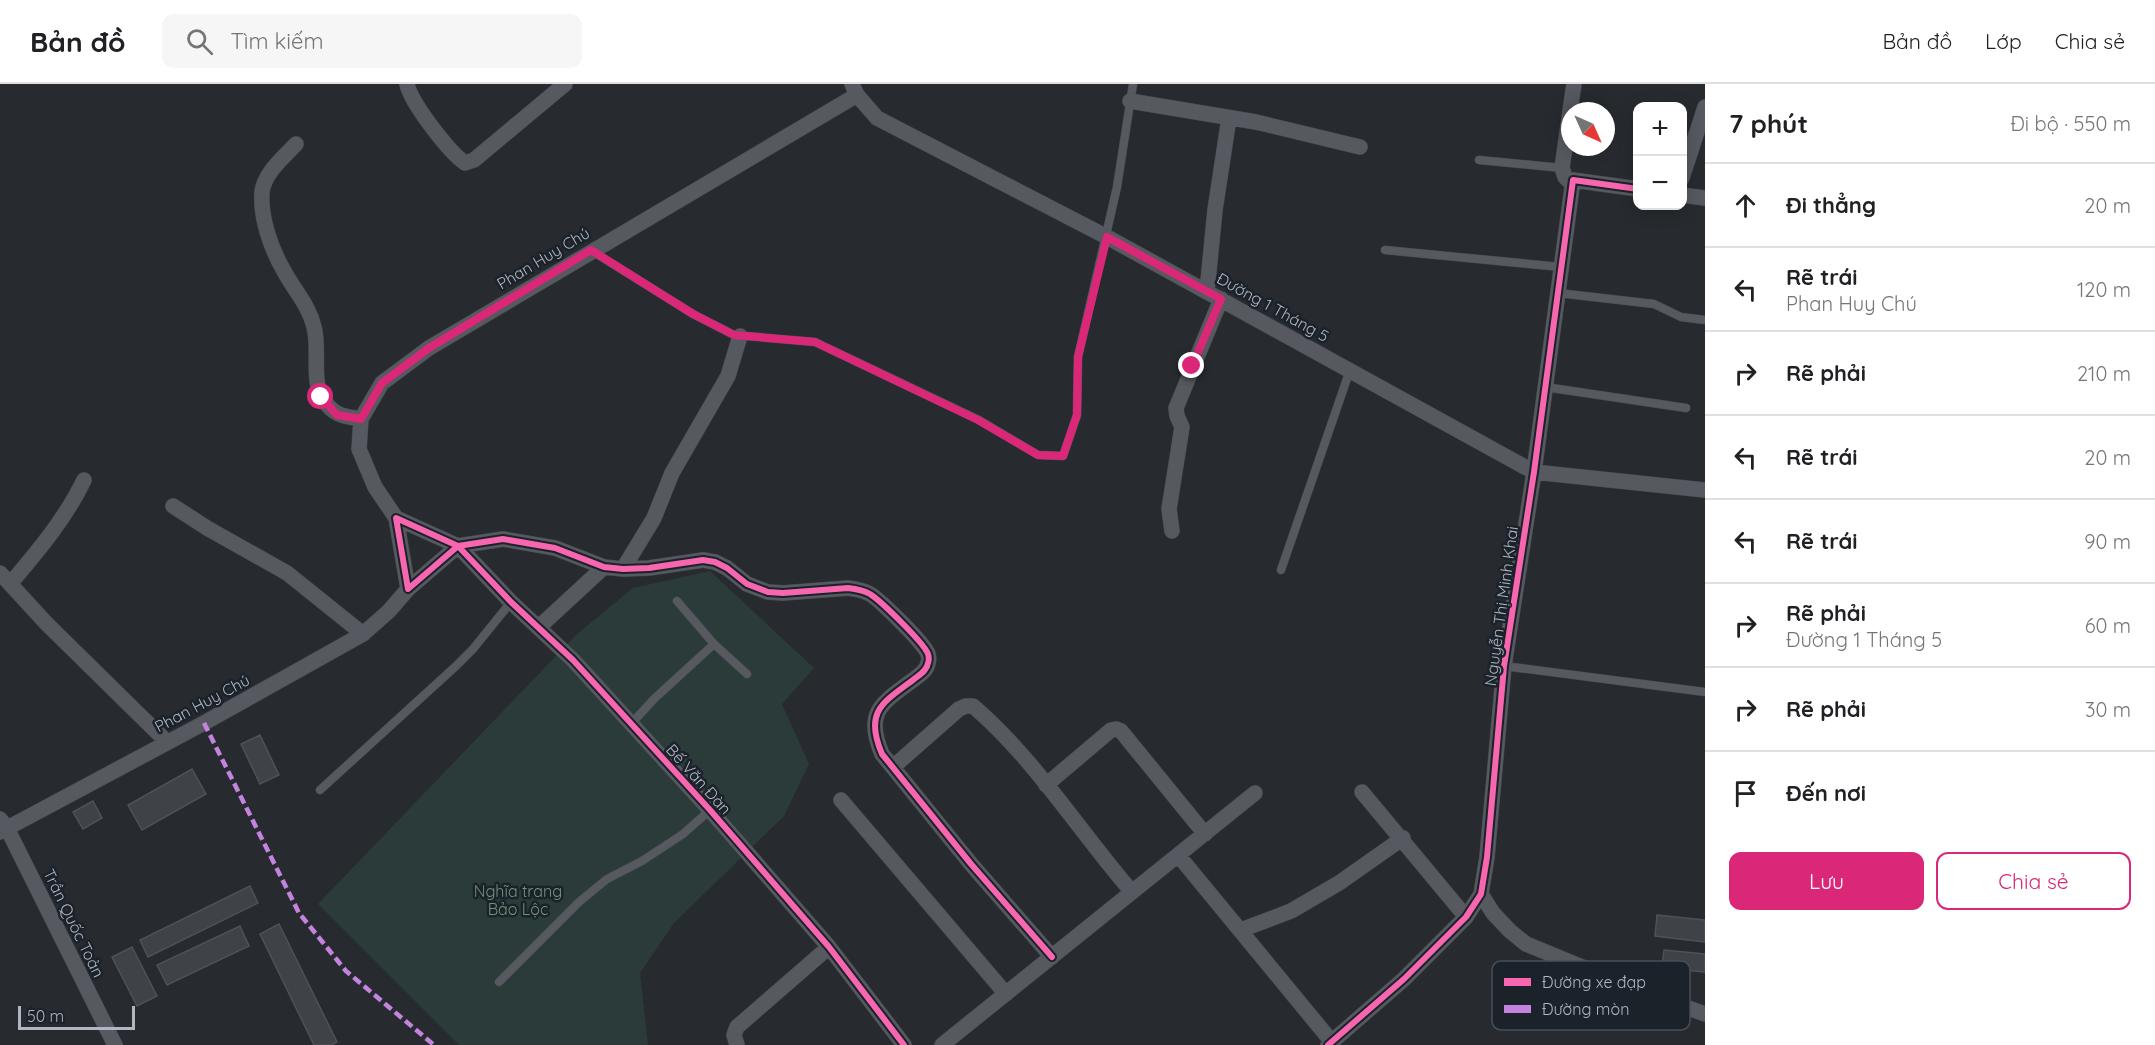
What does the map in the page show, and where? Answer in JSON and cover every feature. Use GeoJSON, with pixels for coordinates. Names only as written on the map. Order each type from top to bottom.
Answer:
{"type":"FeatureCollection","features":[{"type":"Feature","properties":{"kind":"street"},"geometry":{"type":"LineString","coordinates":[[407,84],[426,118],[455,156],[465,163],[474,160],[565,84]]}},
{"type":"Feature","properties":{"kind":"street"},"geometry":{"type":"LineString","coordinates":[[1571,102],[1574,84]]}},
{"type":"Feature","properties":{"kind":"street","name":"Đường 1 Tháng 5"},"geometry":{"type":"LineString","coordinates":[[855,89],[877,118],[1107,237],[1534,472],[1705,490]]}},
{"type":"Feature","properties":{"kind":"street","name":"Phan Huy Chú"},"geometry":{"type":"LineString","coordinates":[[396,518],[375,487],[359,449],[361,419],[382,383],[429,348],[855,89]]}},
{"type":"Feature","properties":{"kind":"street"},"geometry":{"type":"LineString","coordinates":[[1130,101],[1229,118],[1360,147]]}},
{"type":"Feature","properties":{"kind":"street"},"geometry":{"type":"LineString","coordinates":[[1687,165],[1705,107]]}},
{"type":"Feature","properties":{"kind":"street"},"geometry":{"type":"LineString","coordinates":[[1207,291],[1215,210],[1229,118]]}},
{"type":"Feature","properties":{"kind":"street"},"geometry":{"type":"LineString","coordinates":[[296,144],[267,177],[262,191],[265,218],[273,248],[310,312],[315,330],[318,388],[321,397],[337,415],[361,419]]}},
{"type":"Feature","properties":{"kind":"street"},"geometry":{"type":"LineString","coordinates":[[1564,156],[1562,168],[1565,177],[1573,182],[1633,188]]}},
{"type":"Feature","properties":{"kind":"street","name":"Nguyễn Thị Minh Khai"},"geometry":{"type":"LineString","coordinates":[[1330,1043],[1404,979],[1466,916],[1481,894],[1487,857],[1504,666],[1534,472],[1573,182]]}},
{"type":"Feature","properties":{"kind":"street"},"geometry":{"type":"LineString","coordinates":[[1687,196],[1705,198]]}},
{"type":"Feature","properties":{"kind":"street"},"geometry":{"type":"LineString","coordinates":[[1172,531],[1169,509],[1182,427],[1176,408],[1221,299]]}},
{"type":"Feature","properties":{"kind":"street"},"geometry":{"type":"LineString","coordinates":[[623,569],[654,518],[672,473],[728,376],[740,336]]}},
{"type":"Feature","properties":{"kind":"street"},"geometry":{"type":"LineString","coordinates":[[84,480],[62,517],[5,578],[46,623],[167,742]]}},
{"type":"Feature","properties":{"kind":"street"},"geometry":{"type":"LineString","coordinates":[[173,507],[287,573],[363,634]]}},
{"type":"Feature","properties":{"kind":"street"},"geometry":{"type":"LineString","coordinates":[[396,518],[458,546],[503,539],[555,548],[604,567],[623,569],[649,568],[703,560],[715,562],[727,568],[755,589],[783,593],[858,589],[880,601],[928,652],[929,661],[926,670],[886,699],[879,708],[875,738],[882,754],[971,864],[1052,957]]}},
{"type":"Feature","properties":{"kind":"street"},"geometry":{"type":"LineString","coordinates":[[396,518],[408,589]]}},
{"type":"Feature","properties":{"kind":"street","name":"Phan Huy Chú"},"geometry":{"type":"LineString","coordinates":[[2,826],[167,742],[363,634],[389,611],[408,589],[458,546]]}},
{"type":"Feature","properties":{"kind":"street","name":"Bế Văn Đàn"},"geometry":{"type":"LineString","coordinates":[[458,546],[511,602],[573,660],[710,810],[829,947],[897,1042]]}},
{"type":"Feature","properties":{"kind":"street"},"geometry":{"type":"LineString","coordinates":[[539,627],[604,567]]}},
{"type":"Feature","properties":{"kind":"street"},"geometry":{"type":"LineString","coordinates":[[892,767],[959,709],[973,706],[995,725],[1132,892]]}},
{"type":"Feature","properties":{"kind":"street"},"geometry":{"type":"LineString","coordinates":[[1046,785],[1110,730],[1116,729],[1121,731],[1205,834]]}},
{"type":"Feature","properties":{"kind":"street"},"geometry":{"type":"LineString","coordinates":[[1362,792],[1403,838],[1466,916]]}},
{"type":"Feature","properties":{"kind":"street"},"geometry":{"type":"LineString","coordinates":[[942,1045],[1255,793]]}},
{"type":"Feature","properties":{"kind":"street"},"geometry":{"type":"LineString","coordinates":[[841,800],[1006,994]]}},
{"type":"Feature","properties":{"kind":"street","name":"Trần Quốc Toản"},"geometry":{"type":"LineString","coordinates":[[2,826],[115,1045]]}},
{"type":"Feature","properties":{"kind":"street"},"geometry":{"type":"LineString","coordinates":[[1240,930],[1291,911],[1340,884],[1403,838]]}},
{"type":"Feature","properties":{"kind":"street"},"geometry":{"type":"LineString","coordinates":[[1178,855],[1330,1043]]}},
{"type":"Feature","properties":{"kind":"street"},"geometry":{"type":"LineString","coordinates":[[1481,894],[1499,919],[1526,944],[1567,961]]}},
{"type":"Feature","properties":{"kind":"street"},"geometry":{"type":"LineString","coordinates":[[737,1045],[734,1035],[737,1027],[829,947]]}},
{"type":"Feature","properties":{"kind":"street"},"geometry":{"type":"LineString","coordinates":[[1690,1009],[1705,1014]]}},
{"type":"Feature","properties":{"kind":"lane"},"geometry":{"type":"LineString","coordinates":[[591,250],[693,314],[734,335],[815,342],[978,420],[1038,455],[1063,456],[1077,415],[1078,357],[1107,237],[1133,84]]}},
{"type":"Feature","properties":{"kind":"lane"},"geometry":{"type":"LineString","coordinates":[[1479,160],[1562,168]]}},
{"type":"Feature","properties":{"kind":"lane"},"geometry":{"type":"LineString","coordinates":[[1385,250],[1561,267]]}},
{"type":"Feature","properties":{"kind":"lane"},"geometry":{"type":"LineString","coordinates":[[1558,293],[1654,304],[1681,317],[1705,320]]}},
{"type":"Feature","properties":{"kind":"lane"},"geometry":{"type":"LineString","coordinates":[[1281,570],[1350,370]]}},
{"type":"Feature","properties":{"kind":"lane"},"geometry":{"type":"LineString","coordinates":[[1545,387],[1686,408]]}},
{"type":"Feature","properties":{"kind":"lane"},"geometry":{"type":"LineString","coordinates":[[320,790],[456,666],[473,649],[511,602]]}},
{"type":"Feature","properties":{"kind":"lane"},"geometry":{"type":"LineString","coordinates":[[677,602],[714,644],[747,674]]}},
{"type":"Feature","properties":{"kind":"lane"},"geometry":{"type":"LineString","coordinates":[[631,724],[655,698],[714,644]]}},
{"type":"Feature","properties":{"kind":"lane"},"geometry":{"type":"LineString","coordinates":[[1504,666],[1705,692]]}},
{"type":"Feature","properties":{"kind":"lane"},"geometry":{"type":"LineString","coordinates":[[499,982],[586,896],[607,879],[642,861],[683,834],[710,810]]}},
{"type":"Feature","properties":{"kind":"green space","name":"Nghĩa trang Bảo Lộc"},"geometry":{"type":"Polygon","coordinates":[[[710,571],[814,668],[782,704],[809,764],[784,816],[674,923],[640,973],[648,1045],[459,1045],[318,904],[577,634],[633,588],[710,571]]]}},
{"type":"Feature","properties":{"kind":"building"},"geometry":{"type":"Polygon","coordinates":[[[260,735],[279,775],[260,784],[241,744],[260,735]]]}},
{"type":"Feature","properties":{"kind":"building"},"geometry":{"type":"Polygon","coordinates":[[[192,769],[206,794],[142,830],[128,805],[192,769]]]}},
{"type":"Feature","properties":{"kind":"building"},"geometry":{"type":"Polygon","coordinates":[[[93,801],[102,818],[83,829],[73,812],[93,801]]]}},
{"type":"Feature","properties":{"kind":"building"},"geometry":{"type":"Polygon","coordinates":[[[250,886],[258,903],[148,957],[140,940],[250,886]]]}},
{"type":"Feature","properties":{"kind":"building"},"geometry":{"type":"Polygon","coordinates":[[[1657,915],[1705,920],[1705,942],[1655,936],[1657,915]]]}},
{"type":"Feature","properties":{"kind":"building"},"geometry":{"type":"Polygon","coordinates":[[[279,924],[337,1042],[331,1045],[314,1045],[260,934],[279,924]]]}},
{"type":"Feature","properties":{"kind":"building"},"geometry":{"type":"Polygon","coordinates":[[[240,926],[249,946],[167,985],[157,965],[240,926]]]}},
{"type":"Feature","properties":{"kind":"building"},"geometry":{"type":"Polygon","coordinates":[[[132,947],[157,996],[137,1006],[112,957],[132,947]]]}},
{"type":"Feature","properties":{"kind":"building"},"geometry":{"type":"Polygon","coordinates":[[[1664,950],[1705,954],[1705,972],[1690,971],[1690,961],[1663,961],[1664,950]]]}},
{"type":"Feature","properties":{"kind":"marked path"},"geometry":{"type":"LineString","coordinates":[[204,723],[299,913],[346,971],[434,1045]]}},
{"type":"Feature","properties":{"kind":"cycle path"},"geometry":{"type":"LineString","coordinates":[[1328,1045],[1404,979],[1466,917],[1481,894],[1487,857],[1504,666],[1534,472],[1573,180],[1633,188]]}},
{"type":"Feature","properties":{"kind":"cycle path"},"geometry":{"type":"LineString","coordinates":[[904,1045],[829,947],[710,810],[573,660],[511,602],[458,546],[396,518],[408,589],[458,546],[503,539],[555,548],[604,567],[649,568],[703,560],[715,562],[727,568],[747,584],[768,592],[848,588],[870,594],[911,632],[929,657],[924,671],[893,695],[879,710],[875,728],[882,754],[971,864],[1052,957]]}},
{"type":"Feature","properties":{"kind":"route"},"geometry":{"type":"LineString","coordinates":[[321,397],[337,415],[361,419],[382,383],[429,348],[591,250],[693,314],[734,335],[815,342],[978,420],[1038,455],[1063,456],[1068,444],[1077,415],[1078,357],[1107,237],[1221,299],[1192,366]]}}]}
